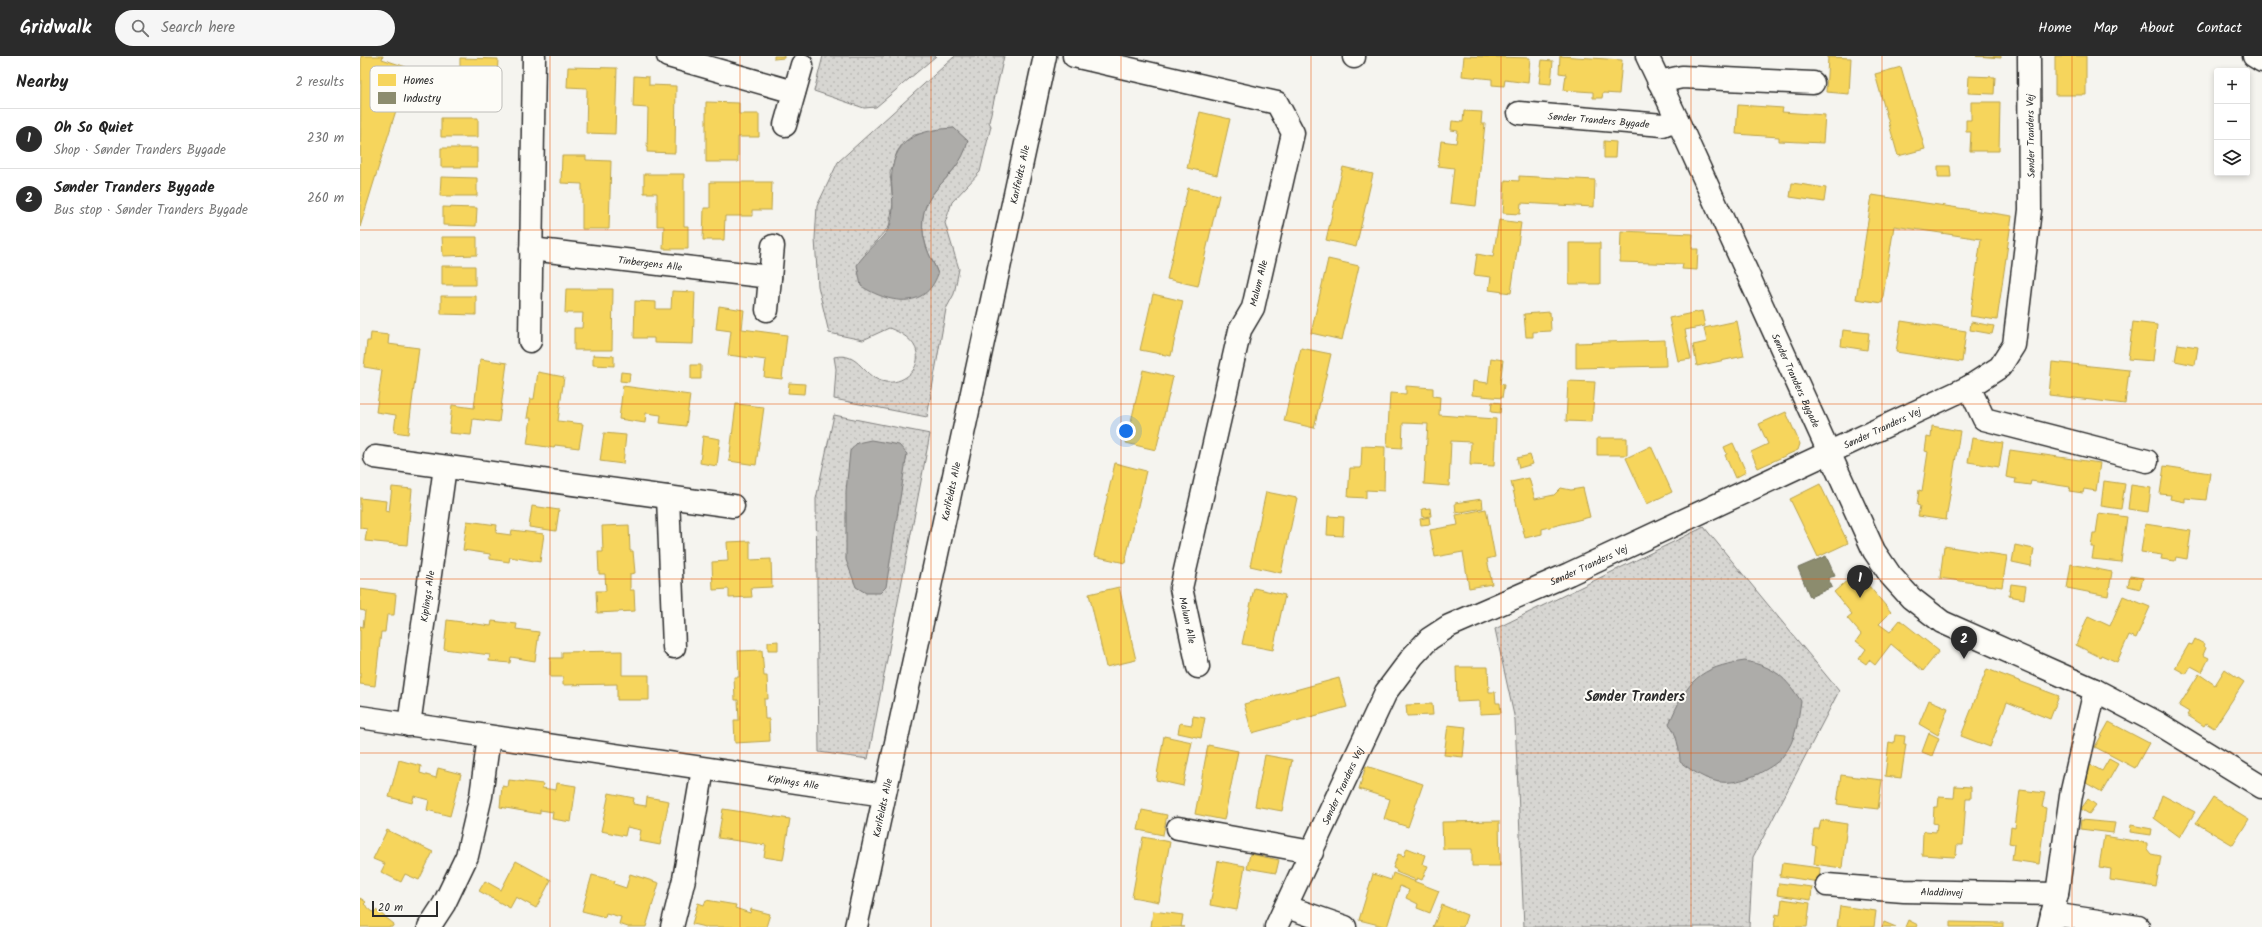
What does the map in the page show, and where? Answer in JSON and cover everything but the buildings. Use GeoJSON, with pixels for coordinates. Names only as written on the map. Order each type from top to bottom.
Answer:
{"type":"FeatureCollection","features":[{"type":"Feature","properties":{"kind":"street"},"geometry":{"type":"LineString","coordinates":[[530,341],[534,56]]}},
{"type":"Feature","properties":{"kind":"street"},"geometry":{"type":"LineString","coordinates":[[668,56],[794,92]]}},
{"type":"Feature","properties":{"kind":"street","name":"Karlfeldts Alle"},"geometry":{"type":"LineString","coordinates":[[856,927],[1045,56]]}},
{"type":"Feature","properties":{"kind":"street","name":"Malum Alle"},"geometry":{"type":"LineString","coordinates":[[1074,56],[1278,103],[1293,133],[1254,308],[1240,330],[1181,588],[1198,667]]}},
{"type":"Feature","properties":{"kind":"street","name":"Sønder Tranders Bygade"},"geometry":{"type":"LineString","coordinates":[[1647,56],[1874,551],[1891,576],[1911,598],[1942,622],[2095,690],[2156,722],[2262,787]]}},
{"type":"Feature","properties":{"kind":"street","name":"Sønder Tranders Vej"},"geometry":{"type":"LineString","coordinates":[[1276,927],[1287,907],[1386,692],[1413,656],[1429,639],[1449,626],[1570,574],[1969,386],[2000,367],[2014,345],[2030,210],[2029,56]]}},
{"type":"Feature","properties":{"kind":"street"},"geometry":{"type":"LineString","coordinates":[[2254,56],[2262,61]]}},
{"type":"Feature","properties":{"kind":"street"},"geometry":{"type":"LineString","coordinates":[[785,125],[802,65]]}},
{"type":"Feature","properties":{"kind":"street"},"geometry":{"type":"LineString","coordinates":[[1660,82],[1682,77],[1814,83]]}},
{"type":"Feature","properties":{"kind":"street","name":"Sønder Tranders Bygade"},"geometry":{"type":"LineString","coordinates":[[1519,113],[1663,125],[1677,119]]}},
{"type":"Feature","properties":{"kind":"street"},"geometry":{"type":"LineString","coordinates":[[766,310],[773,246]]}},
{"type":"Feature","properties":{"kind":"street","name":"Tinbergens Alle"},"geometry":{"type":"LineString","coordinates":[[531,249],[770,277]]}},
{"type":"Feature","properties":{"kind":"street"},"geometry":{"type":"LineString","coordinates":[[1969,386],[1984,419],[2147,461]]}},
{"type":"Feature","properties":{"kind":"street"},"geometry":{"type":"LineString","coordinates":[[375,457],[733,506]]}},
{"type":"Feature","properties":{"kind":"street","name":"Kiplings Alle"},"geometry":{"type":"LineString","coordinates":[[409,725],[445,467]]}},
{"type":"Feature","properties":{"kind":"street"},"geometry":{"type":"LineString","coordinates":[[668,497],[674,647]]}},
{"type":"Feature","properties":{"kind":"street"},"geometry":{"type":"LineString","coordinates":[[2052,912],[2070,795],[2095,690]]}},
{"type":"Feature","properties":{"kind":"street","name":"Kiplings Alle"},"geometry":{"type":"LineString","coordinates":[[360,717],[884,795]]}},
{"type":"Feature","properties":{"kind":"street"},"geometry":{"type":"LineString","coordinates":[[429,927],[444,904],[467,856],[481,796],[490,737]]}},
{"type":"Feature","properties":{"kind":"street"},"geometry":{"type":"LineString","coordinates":[[672,927],[684,879],[703,769]]}},
{"type":"Feature","properties":{"kind":"street"},"geometry":{"type":"LineString","coordinates":[[1178,828],[1312,852]]}},
{"type":"Feature","properties":{"kind":"street","name":"Aladdinvej"},"geometry":{"type":"LineString","coordinates":[[1827,885],[1904,891],[2052,912],[2138,927]]}},
{"type":"Feature","properties":{"kind":"street"},"geometry":{"type":"LineString","coordinates":[[1287,907],[1345,927]]}},
{"type":"Feature","properties":{"kind":"shaded area"},"geometry":{"type":"Polygon","coordinates":[[[823,56],[936,56],[876,107],[864,108],[814,91],[823,56]]]}},
{"type":"Feature","properties":{"kind":"shaded area"},"geometry":{"type":"Polygon","coordinates":[[[955,56],[1004,56],[989,122],[991,126],[980,172],[952,202],[945,223],[959,269],[954,294],[946,309],[927,417],[834,399],[836,369],[834,357],[843,356],[850,358],[856,361],[878,380],[886,382],[903,379],[916,366],[917,360],[916,348],[910,340],[902,334],[889,328],[863,340],[829,333],[818,286],[815,239],[817,206],[838,162],[955,56]],[[954,128],[914,135],[903,143],[897,152],[890,173],[893,204],[889,227],[865,253],[938,274],[926,246],[923,227],[924,211],[929,199],[962,156],[967,141],[954,128]]]}},
{"type":"Feature","properties":{"kind":"shaded area"},"geometry":{"type":"Polygon","coordinates":[[[954,128],[968,141],[963,156],[929,199],[924,212],[923,227],[926,246],[938,274],[932,286],[924,294],[915,299],[905,300],[894,299],[872,292],[861,286],[857,265],[887,232],[891,224],[893,210],[892,175],[894,162],[898,151],[914,136],[939,129],[954,128]]]}},
{"type":"Feature","properties":{"kind":"shaded area"},"geometry":{"type":"Polygon","coordinates":[[[834,415],[930,434],[868,759],[819,752],[816,499],[834,415]]]}},
{"type":"Feature","properties":{"kind":"shaded area"},"geometry":{"type":"Polygon","coordinates":[[[871,440],[899,445],[907,454],[886,587],[880,593],[866,593],[856,587],[846,560],[846,491],[850,451],[857,443],[871,440]]]}},
{"type":"Feature","properties":{"kind":"shaded area"},"geometry":{"type":"Polygon","coordinates":[[[1704,527],[1839,691],[1753,857],[1749,927],[1524,927],[1515,720],[1495,629],[1704,527]]]}},
{"type":"Feature","properties":{"kind":"shaded area"},"geometry":{"type":"Polygon","coordinates":[[[1745,661],[1764,666],[1772,670],[1790,685],[1801,701],[1796,730],[1791,744],[1781,759],[1772,766],[1746,779],[1717,782],[1700,775],[1680,762],[1676,736],[1669,724],[1682,697],[1696,679],[1705,672],[1716,667],[1745,661]]]}},
{"type":"Feature","properties":{"kind":"place","name":"Oh So Quiet"},"geometry":{"type":"Point","coordinates":[1860,598]}},
{"type":"Feature","properties":{"kind":"place","name":"Sønder Tranders Bygade"},"geometry":{"type":"Point","coordinates":[1964,659]}},
{"type":"Feature","properties":{"kind":"district","name":"Sønder Tranders"},"geometry":{"type":"Point","coordinates":[1635,696]}}]}
